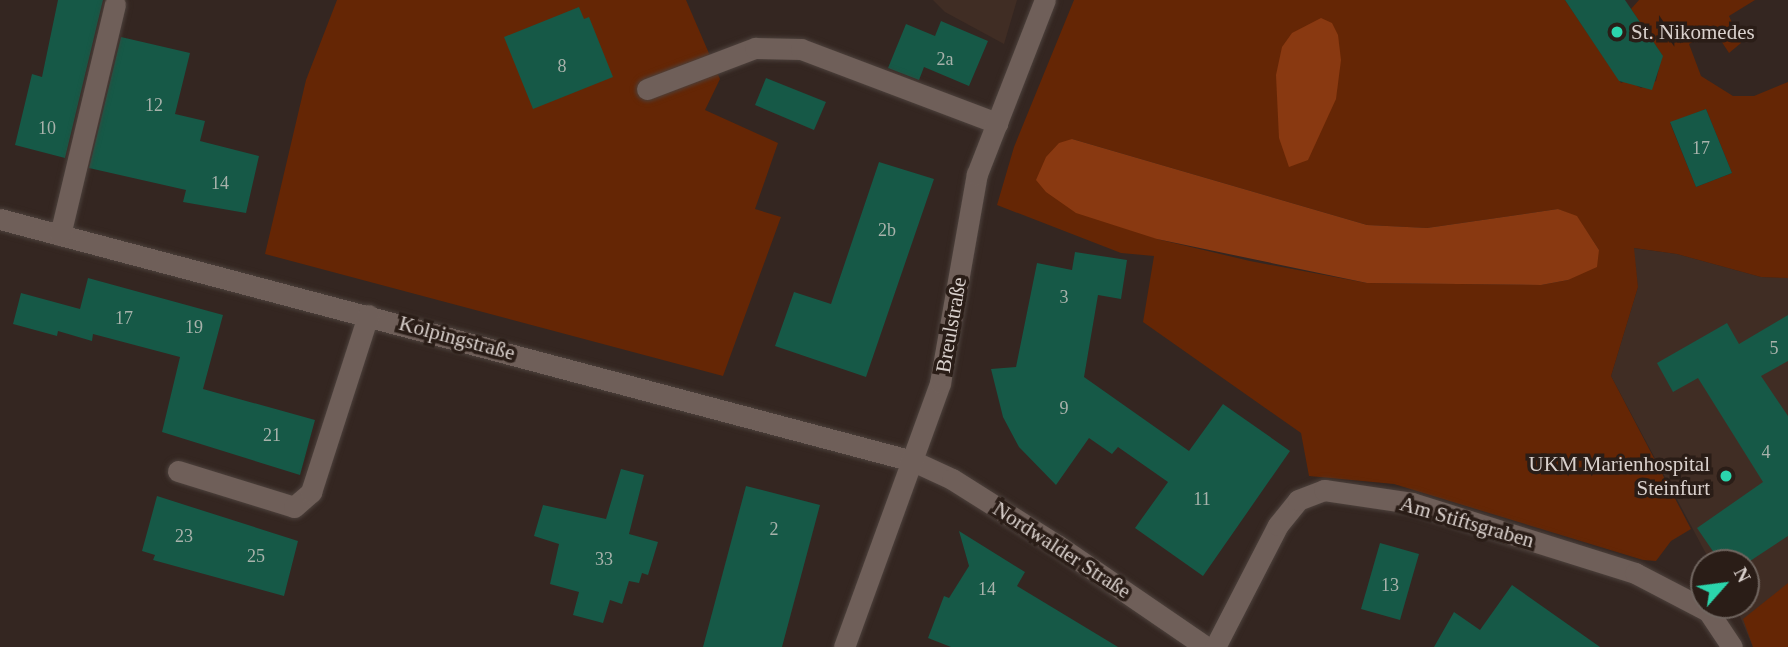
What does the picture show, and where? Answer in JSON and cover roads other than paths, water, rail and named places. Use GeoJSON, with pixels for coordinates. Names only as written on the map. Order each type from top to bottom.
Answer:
{"type":"FeatureCollection","features":[{"type":"Feature","properties":{"kind":"street","name":"Breulstraße"},"geometry":{"type":"LineString","coordinates":[[844,647],[940,383],[977,174],[1045,0]]}},
{"type":"Feature","properties":{"kind":"street"},"geometry":{"type":"LineString","coordinates":[[60,235],[115,4]]}},
{"type":"Feature","properties":{"kind":"street"},"geometry":{"type":"LineString","coordinates":[[647,89],[755,48],[800,49],[997,123]]}},
{"type":"Feature","properties":{"kind":"street","name":"Kolpingstraße"},"geometry":{"type":"LineString","coordinates":[[0,219],[913,460]]}},
{"type":"Feature","properties":{"kind":"street"},"geometry":{"type":"LineString","coordinates":[[178,471],[294,507],[311,492],[368,315]]}},
{"type":"Feature","properties":{"kind":"street","name":"Nordwalder Straße"},"geometry":{"type":"LineString","coordinates":[[913,460],[952,479],[1057,545],[1206,647]]}},
{"type":"Feature","properties":{"kind":"street","name":"Am Stiftsgraben"},"geometry":{"type":"LineString","coordinates":[[1215,647],[1278,525],[1298,500],[1324,489],[1412,503],[1635,573],[1708,611],[1732,647]]}},
{"type":"Feature","properties":{"kind":"place","name":"St. Nikomedes"},"geometry":{"type":"Point","coordinates":[1617,32]}},
{"type":"Feature","properties":{"kind":"place","name":"UKM Marienhospital Steinfurt"},"geometry":{"type":"Point","coordinates":[1726,476]}}]}
